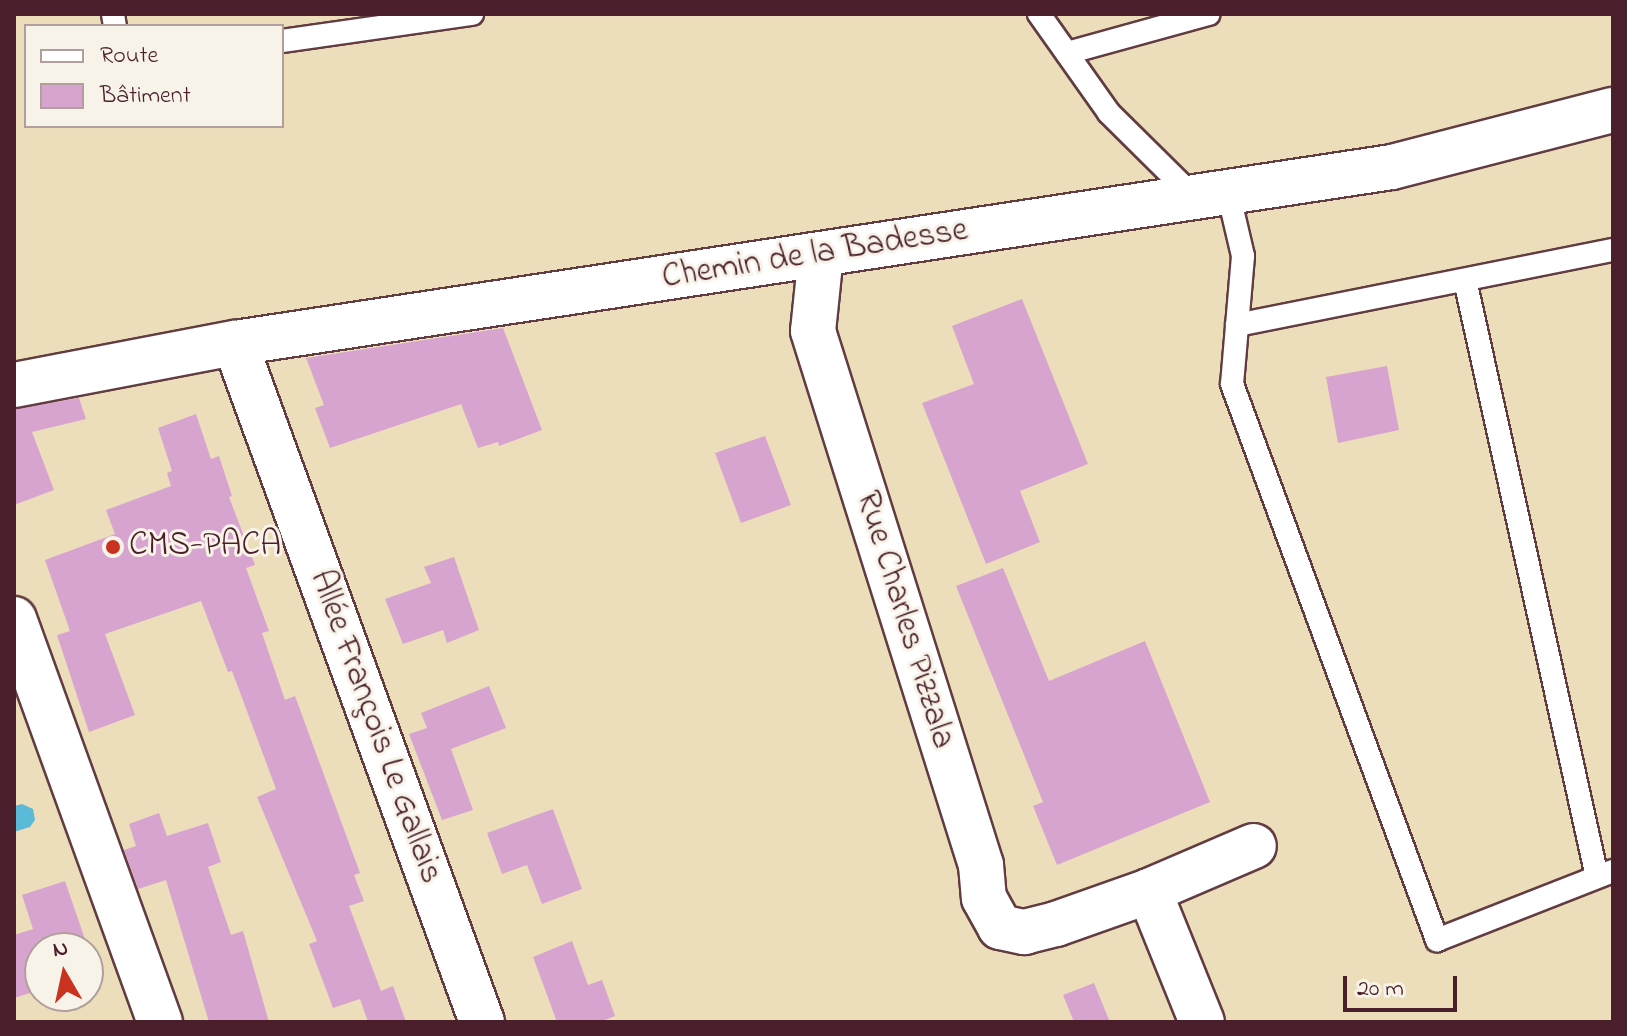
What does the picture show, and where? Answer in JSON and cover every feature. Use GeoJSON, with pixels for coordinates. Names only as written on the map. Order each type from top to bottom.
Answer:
{"type":"FeatureCollection","features":[{"type":"Feature","properties":{"kind":"street","name":"Chemin de la Badesse"},"geometry":{"type":"LineString","coordinates":[[14,385],[235,343],[1392,167],[1613,110]]}},
{"type":"Feature","properties":{"kind":"street","name":"Rue Charles Pizzala"},"geometry":{"type":"LineString","coordinates":[[821,254],[813,331],[981,865],[984,898],[1000,927],[1024,932],[1056,924],[1149,891],[1254,846]]}},
{"type":"Feature","properties":{"kind":"street","name":"Allée François Le Gallais"},"geometry":{"type":"LineString","coordinates":[[235,343],[482,1022]]}},
{"type":"Feature","properties":{"kind":"street"},"geometry":{"type":"LineString","coordinates":[[14,619],[160,1022]]}},
{"type":"Feature","properties":{"kind":"street"},"geometry":{"type":"LineString","coordinates":[[1149,891],[1202,1022]]}},
{"type":"Feature","properties":{"kind":"lane"},"geometry":{"type":"LineString","coordinates":[[284,41],[472,14]]}},
{"type":"Feature","properties":{"kind":"lane"},"geometry":{"type":"LineString","coordinates":[[1039,14],[1109,113],[1211,195],[1243,256],[1232,384],[1437,940],[1605,874],[1465,280]]}},
{"type":"Feature","properties":{"kind":"lane"},"geometry":{"type":"LineString","coordinates":[[1067,53],[1209,14]]}},
{"type":"Feature","properties":{"kind":"lane"},"geometry":{"type":"LineString","coordinates":[[1237,325],[1613,250]]}},
{"type":"Feature","properties":{"kind":"water"},"geometry":{"type":"Polygon","coordinates":[[[22,804],[33,809],[35,820],[30,827],[14,832],[14,806],[22,804]]]}},
{"type":"Feature","properties":{"kind":"building"},"geometry":{"type":"Polygon","coordinates":[[[1022,299],[1088,464],[1020,491],[1040,542],[986,564],[922,403],[974,384],[952,326],[1022,299]]]}},
{"type":"Feature","properties":{"kind":"building"},"geometry":{"type":"Polygon","coordinates":[[[503,328],[542,430],[499,446],[498,442],[478,448],[461,404],[330,448],[315,408],[324,405],[306,358],[503,328]]]}},
{"type":"Feature","properties":{"kind":"building"},"geometry":{"type":"Polygon","coordinates":[[[1387,366],[1399,430],[1338,443],[1326,377],[1387,366]]]}},
{"type":"Feature","properties":{"kind":"building"},"geometry":{"type":"Polygon","coordinates":[[[79,398],[86,419],[32,432],[54,490],[14,505],[14,409],[79,398]]]}},
{"type":"Feature","properties":{"kind":"building"},"geometry":{"type":"Polygon","coordinates":[[[196,414],[211,459],[219,456],[232,496],[229,497],[255,565],[246,568],[269,631],[262,633],[285,700],[295,696],[360,873],[354,875],[364,901],[349,906],[381,991],[393,986],[406,1022],[368,1022],[360,999],[333,1008],[309,944],[317,941],[257,797],[276,789],[232,671],[228,672],[201,601],[105,634],[135,715],[89,732],[57,635],[70,631],[45,560],[115,534],[106,510],[171,486],[167,473],[172,471],[158,428],[196,414]]]}},
{"type":"Feature","properties":{"kind":"building"},"geometry":{"type":"Polygon","coordinates":[[[765,436],[791,505],[741,523],[715,453],[765,436]]]}},
{"type":"Feature","properties":{"kind":"building"},"geometry":{"type":"Polygon","coordinates":[[[454,557],[479,630],[447,643],[443,630],[403,644],[385,599],[431,583],[424,567],[454,557]]]}},
{"type":"Feature","properties":{"kind":"building"},"geometry":{"type":"Polygon","coordinates":[[[1003,568],[1049,681],[1145,641],[1210,802],[1057,865],[1033,806],[1043,802],[956,586],[1003,568]]]}},
{"type":"Feature","properties":{"kind":"building"},"geometry":{"type":"Polygon","coordinates":[[[489,686],[506,728],[451,749],[473,810],[442,820],[409,734],[427,728],[421,713],[489,686]]]}},
{"type":"Feature","properties":{"kind":"building"},"geometry":{"type":"Polygon","coordinates":[[[553,809],[582,889],[542,904],[527,865],[502,874],[487,833],[553,809]]]}},
{"type":"Feature","properties":{"kind":"building"},"geometry":{"type":"Polygon","coordinates":[[[159,813],[167,836],[208,823],[221,862],[208,867],[231,935],[243,931],[269,1022],[209,1022],[166,880],[138,889],[124,850],[136,846],[129,824],[159,813]]]}},
{"type":"Feature","properties":{"kind":"building"},"geometry":{"type":"Polygon","coordinates":[[[65,881],[83,932],[24,932],[24,995],[14,998],[14,935],[33,929],[22,895],[65,881]]]}},
{"type":"Feature","properties":{"kind":"building"},"geometry":{"type":"Polygon","coordinates":[[[572,941],[588,985],[602,980],[615,1016],[600,1022],[557,1022],[533,957],[572,941]]]}},
{"type":"Feature","properties":{"kind":"building"},"geometry":{"type":"Polygon","coordinates":[[[1094,983],[1110,1022],[1074,1022],[1063,995],[1094,983]]]}},
{"type":"Feature","properties":{"kind":"place","name":"CMS-PACA"},"geometry":{"type":"Point","coordinates":[113,547]}}]}
